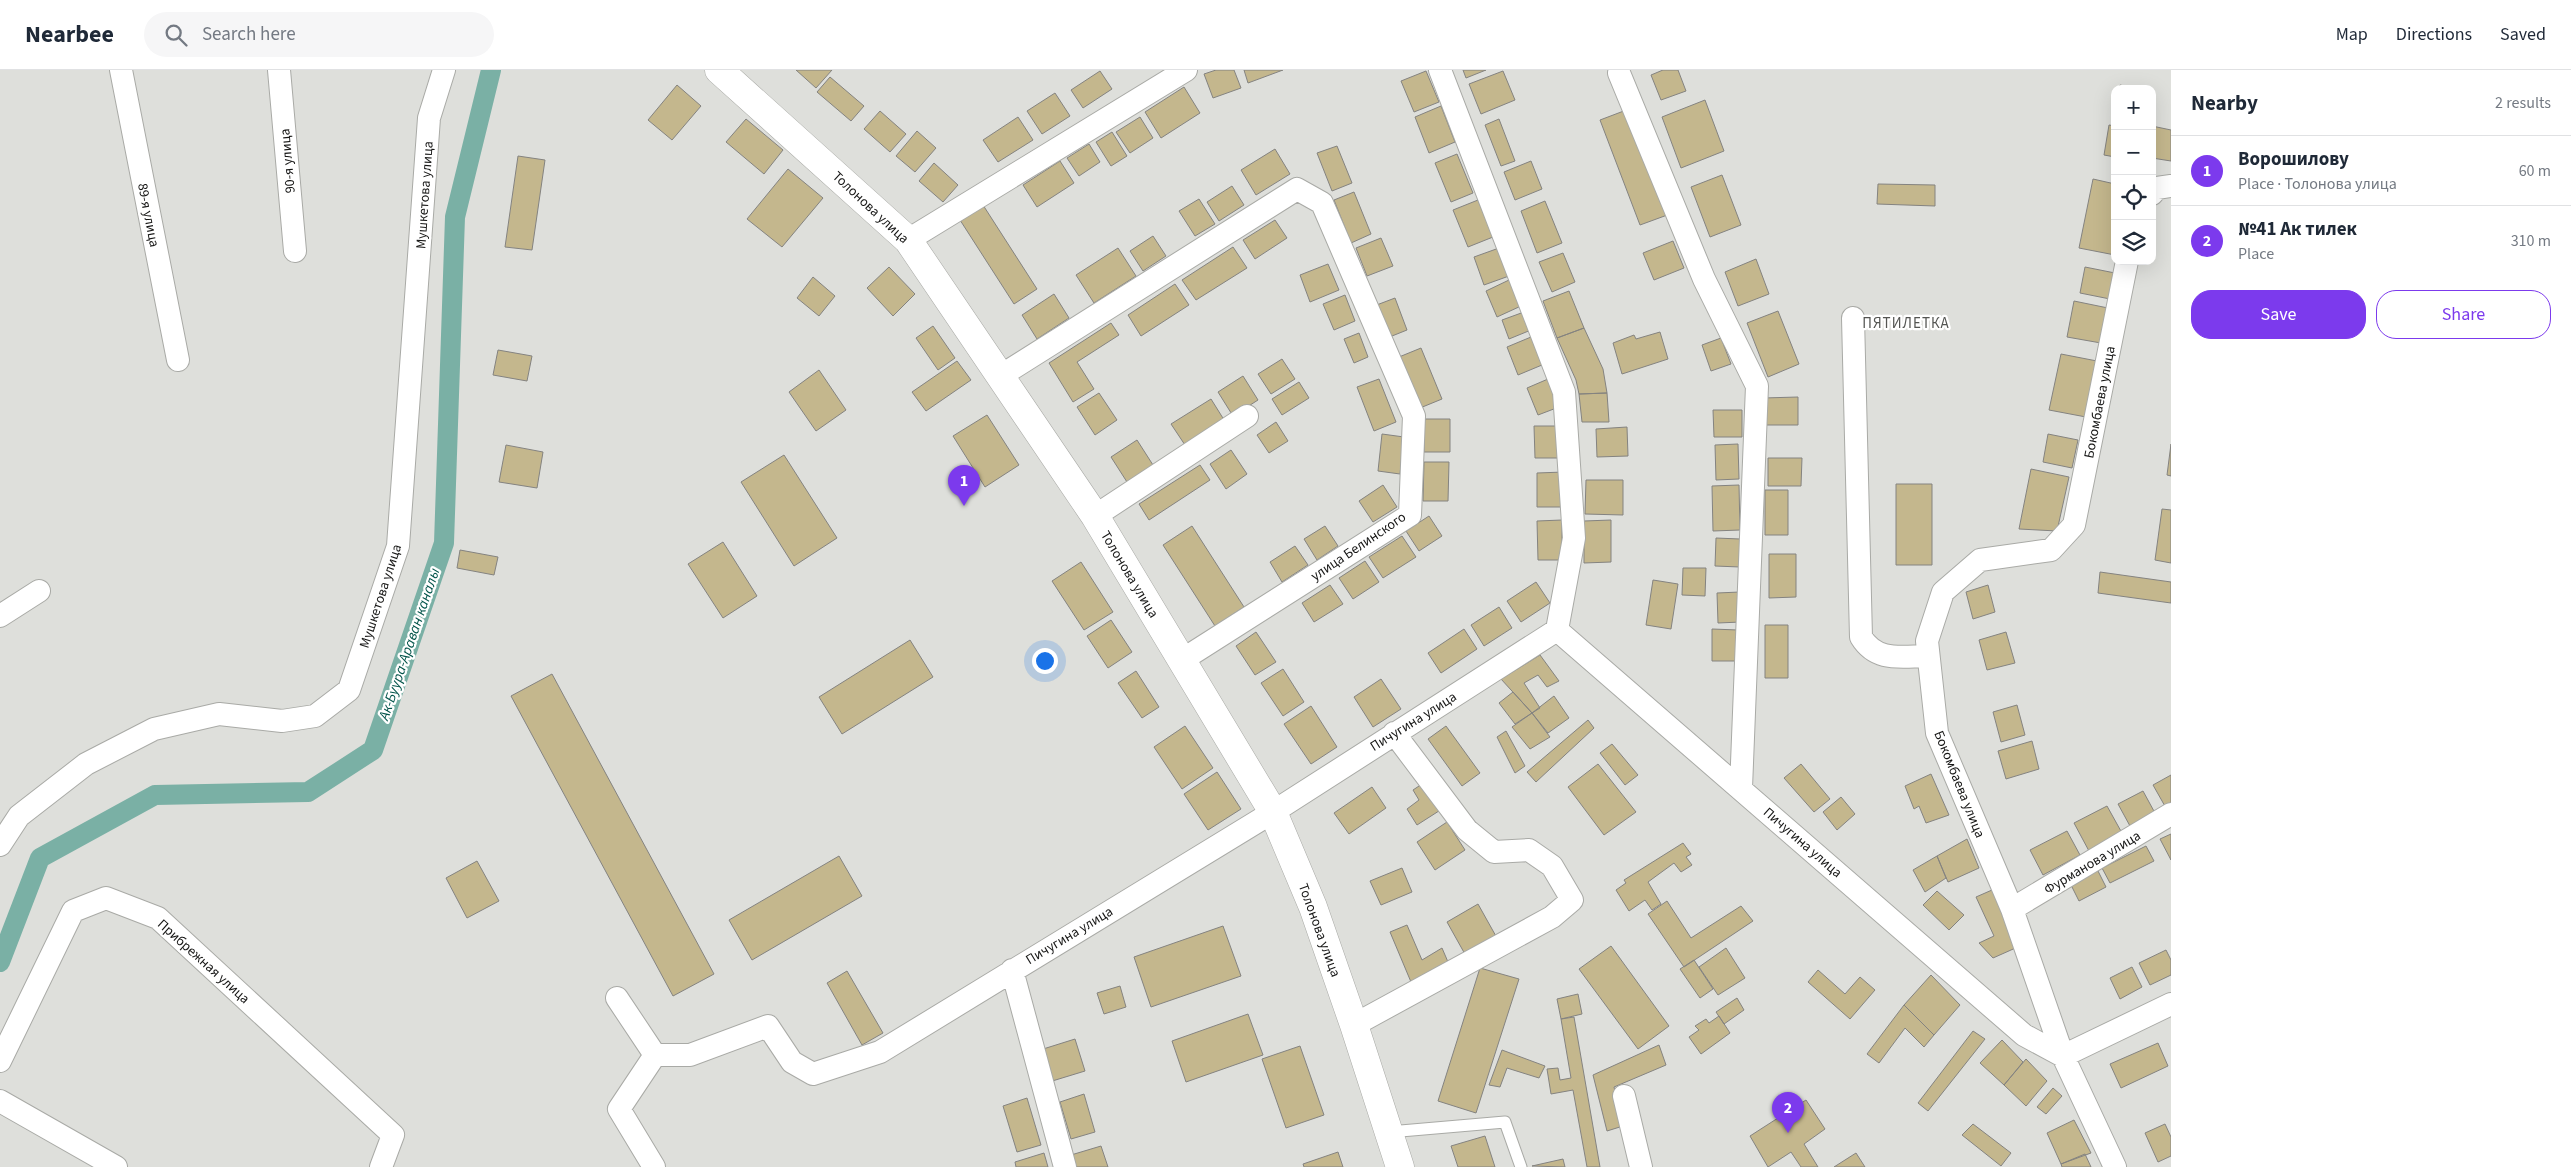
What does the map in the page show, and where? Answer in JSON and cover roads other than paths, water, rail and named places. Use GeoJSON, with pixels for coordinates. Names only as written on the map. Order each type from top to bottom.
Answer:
{"type":"FeatureCollection","features":[{"type":"Feature","properties":{"kind":"main road","name":"Толонова улица"},"geometry":{"type":"LineString","coordinates":[[719,70],[908,240],[1002,375],[1095,516],[1273,812],[1313,907],[1400,1167]]}},
{"type":"Feature","properties":{"kind":"street","name":"89-я улица"},"geometry":{"type":"LineString","coordinates":[[121,70],[178,360]]}},
{"type":"Feature","properties":{"kind":"street","name":"90-я улица"},"geometry":{"type":"LineString","coordinates":[[279,70],[294,251]]}},
{"type":"Feature","properties":{"kind":"street","name":"Мушкетова улица"},"geometry":{"type":"LineString","coordinates":[[0,845],[19,816],[86,764],[154,729],[219,714],[282,721],[315,716],[349,690],[398,546],[429,118],[444,70]]}},
{"type":"Feature","properties":{"kind":"street"},"geometry":{"type":"LineString","coordinates":[[908,240],[1183,70]]}},
{"type":"Feature","properties":{"kind":"street"},"geometry":{"type":"LineString","coordinates":[[1440,70],[1564,392],[1574,538],[1557,630]]}},
{"type":"Feature","properties":{"kind":"street"},"geometry":{"type":"LineString","coordinates":[[1618,73],[1704,279],[1757,386],[1741,788]]}},
{"type":"Feature","properties":{"kind":"street"},"geometry":{"type":"LineString","coordinates":[[2156,190],[2171,186]]}},
{"type":"Feature","properties":{"kind":"street","name":"улица Белинского"},"geometry":{"type":"LineString","coordinates":[[1002,375],[1297,189],[1322,203],[1414,416],[1410,515],[1182,660]]}},
{"type":"Feature","properties":{"kind":"street","name":"Бокомбаева улица"},"geometry":{"type":"LineString","coordinates":[[2115,1167],[2063,1056],[2012,909],[1937,733],[1927,641],[1943,592],[1980,560],[2051,550],[2074,524],[2126,265]]}},
{"type":"Feature","properties":{"kind":"street"},"geometry":{"type":"LineString","coordinates":[[1853,318],[1862,637],[1868,648],[1881,656],[1928,656]]}},
{"type":"Feature","properties":{"kind":"street"},"geometry":{"type":"LineString","coordinates":[[1095,516],[1248,416]]}},
{"type":"Feature","properties":{"kind":"street"},"geometry":{"type":"LineString","coordinates":[[0,616],[39,591]]}},
{"type":"Feature","properties":{"kind":"street","name":"Пичугина улица"},"geometry":{"type":"LineString","coordinates":[[655,1055],[690,1055],[768,1026],[792,1062],[813,1074],[880,1052],[1273,812],[1557,630],[2024,1035],[2063,1056]]}},
{"type":"Feature","properties":{"kind":"street"},"geometry":{"type":"LineString","coordinates":[[1354,1025],[1552,917],[1572,900],[1552,866],[1529,850],[1494,852],[1467,830],[1394,733]]}},
{"type":"Feature","properties":{"kind":"street","name":"Фурманова улица"},"geometry":{"type":"LineString","coordinates":[[2012,909],[2171,814]]}},
{"type":"Feature","properties":{"kind":"street","name":"Прибрежная улица"},"geometry":{"type":"LineString","coordinates":[[0,1061],[73,911],[106,898],[158,918],[393,1135],[381,1167]]}},
{"type":"Feature","properties":{"kind":"street"},"geometry":{"type":"LineString","coordinates":[[1012,970],[1065,1167]]}},
{"type":"Feature","properties":{"kind":"street"},"geometry":{"type":"LineString","coordinates":[[616,998],[655,1055],[619,1109],[654,1167]]}},
{"type":"Feature","properties":{"kind":"street"},"geometry":{"type":"LineString","coordinates":[[2063,1056],[2171,1004]]}},
{"type":"Feature","properties":{"kind":"street"},"geometry":{"type":"LineString","coordinates":[[1624,1096],[1641,1167]]}},
{"type":"Feature","properties":{"kind":"street"},"geometry":{"type":"LineString","coordinates":[[0,1101],[116,1167]]}},
{"type":"Feature","properties":{"kind":"lane"},"geometry":{"type":"LineString","coordinates":[[1389,1132],[1505,1122],[1521,1167]]}},
{"type":"Feature","properties":{"kind":"waterway","name":"Ак-Буура-Араван каналы"},"geometry":{"type":"LineString","coordinates":[[0,962],[40,858],[155,795],[308,792],[373,750],[444,543],[455,217],[491,70]]}},
{"type":"Feature","properties":{"kind":"place","name":"Ворошилову"},"geometry":{"type":"Point","coordinates":[964,506]}},
{"type":"Feature","properties":{"kind":"place","name":"№41 Ак тилек"},"geometry":{"type":"Point","coordinates":[1788,1133]}},
{"type":"Feature","properties":{"kind":"district","name":"ПЯТИЛЕТКА"},"geometry":{"type":"Point","coordinates":[1906,323]}}]}
